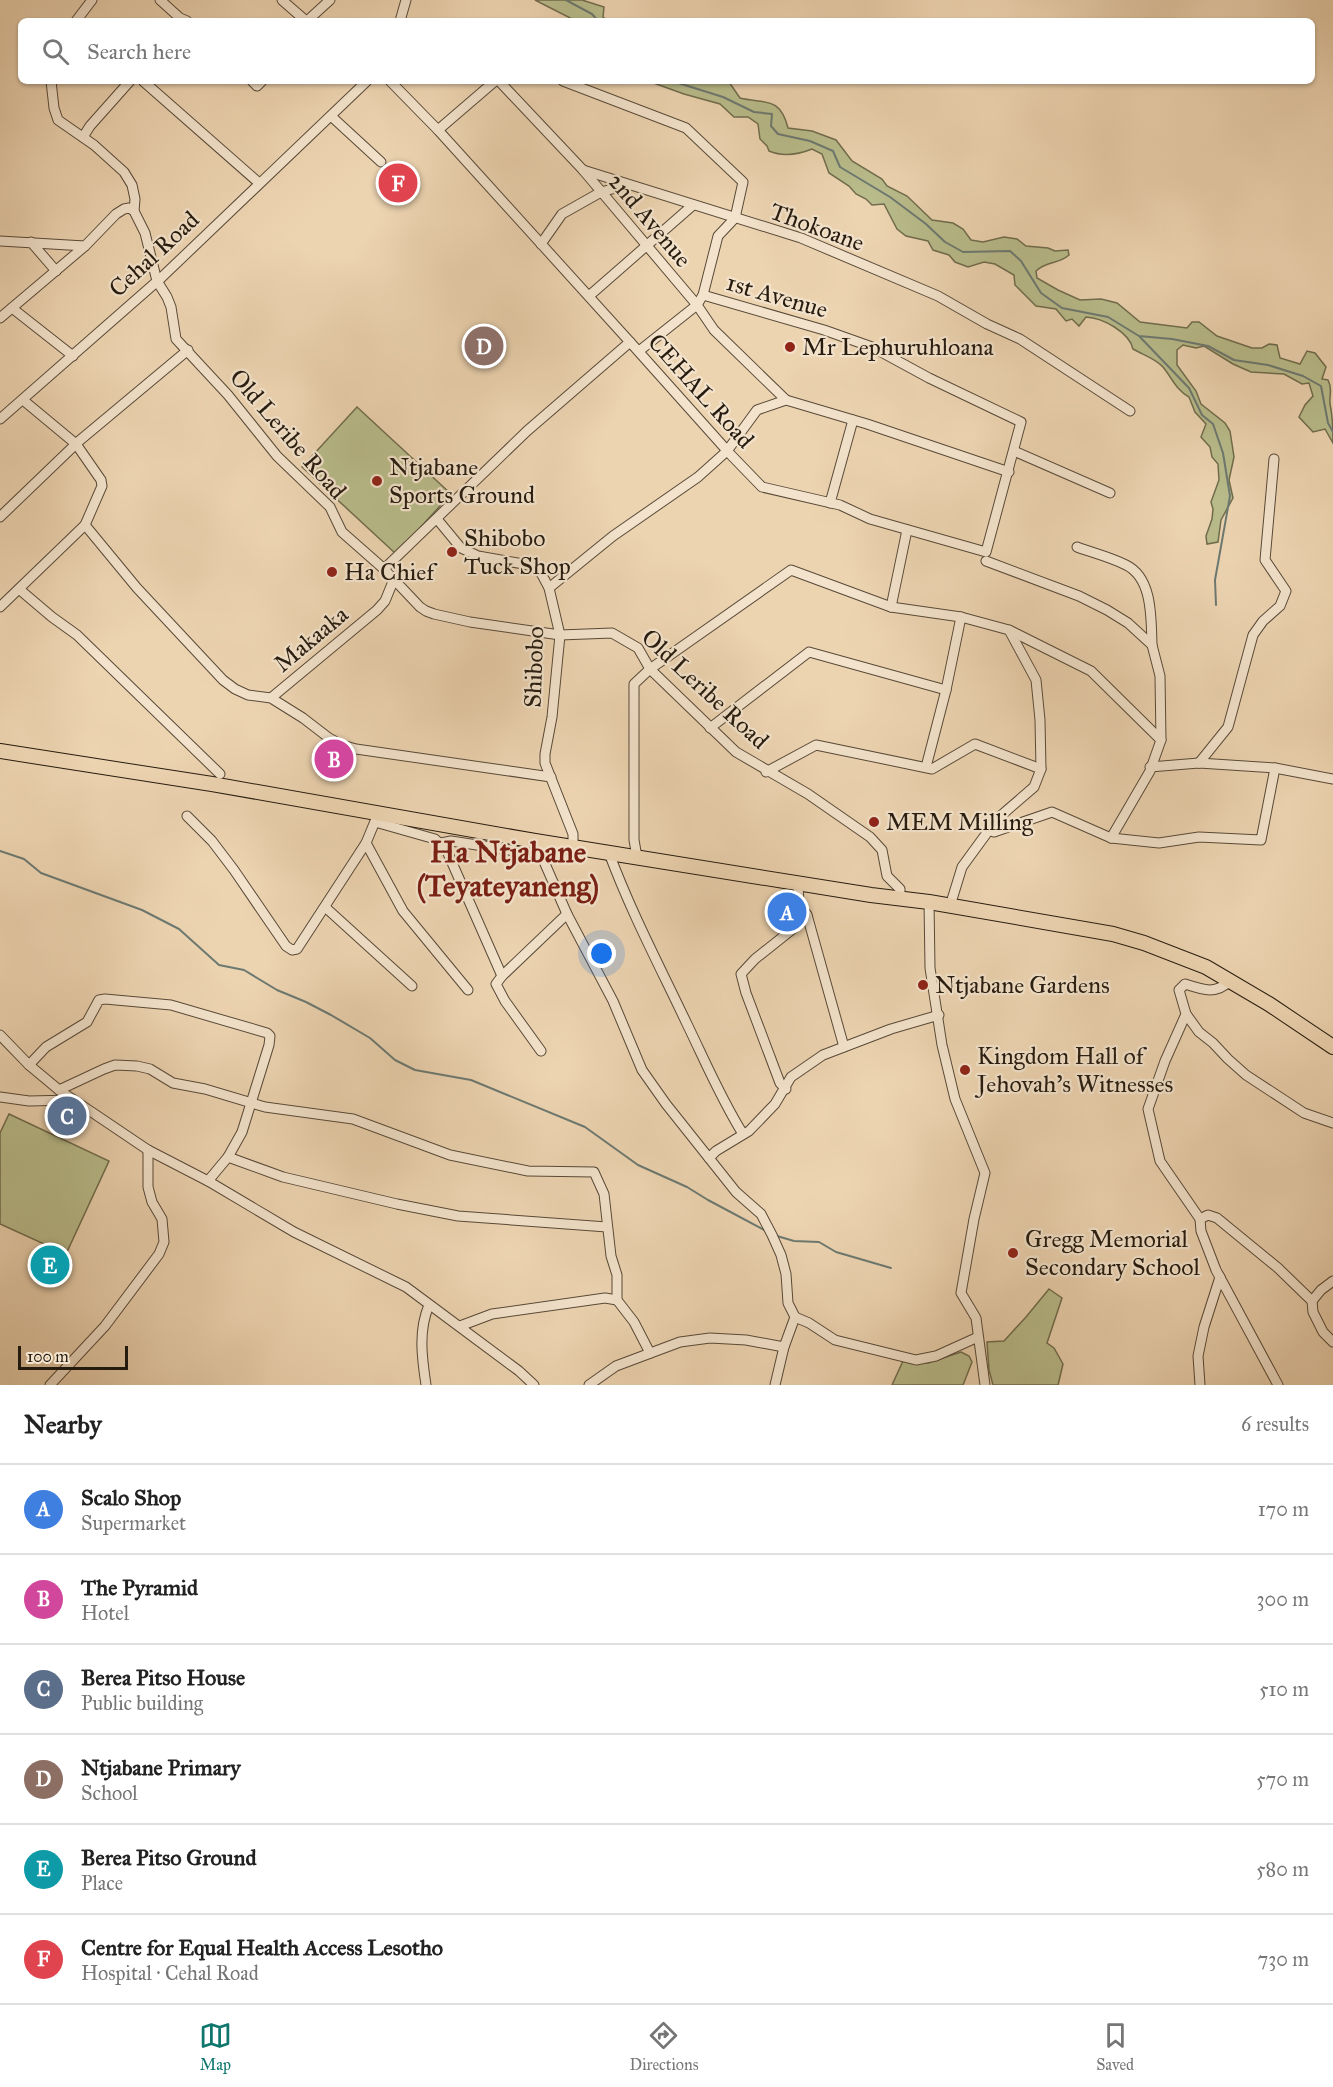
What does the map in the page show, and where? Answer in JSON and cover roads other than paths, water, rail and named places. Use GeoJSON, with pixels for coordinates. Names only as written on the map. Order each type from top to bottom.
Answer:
{"type":"FeatureCollection","features":[{"type":"Feature","properties":{"kind":"main road"},"geometry":{"type":"LineString","coordinates":[[0,751],[212,784],[376,818],[930,902],[1113,934],[1206,967],[1231,980],[1333,1047]]}},
{"type":"Feature","properties":{"kind":"street"},"geometry":{"type":"LineString","coordinates":[[78,18],[92,0]]}},
{"type":"Feature","properties":{"kind":"street"},"geometry":{"type":"LineString","coordinates":[[160,0],[179,18]]}},
{"type":"Feature","properties":{"kind":"street"},"geometry":{"type":"LineString","coordinates":[[282,0],[303,18]]}},
{"type":"Feature","properties":{"kind":"street"},"geometry":{"type":"LineString","coordinates":[[309,18],[330,0]]}},
{"type":"Feature","properties":{"kind":"street"},"geometry":{"type":"LineString","coordinates":[[401,18],[406,0]]}},
{"type":"Feature","properties":{"kind":"street","name":"Old Leribe Road"},"geometry":{"type":"LineString","coordinates":[[51,84],[58,120],[83,137],[124,172],[132,185],[135,199],[134,211],[145,233],[157,281],[171,308],[176,339],[188,350],[277,456],[330,507],[342,532],[384,569],[426,611],[470,622],[560,635],[612,633],[638,648],[650,669],[736,752],[766,772],[808,794],[870,837],[882,850],[886,876],[900,889],[900,899]]}},
{"type":"Feature","properties":{"kind":"street"},"geometry":{"type":"LineString","coordinates":[[83,137],[127,84]]}},
{"type":"Feature","properties":{"kind":"street"},"geometry":{"type":"LineString","coordinates":[[146,84],[259,183]]}},
{"type":"Feature","properties":{"kind":"street","name":"Cehal Road"},"geometry":{"type":"LineString","coordinates":[[1,414],[23,400],[157,281],[364,84]]}},
{"type":"Feature","properties":{"kind":"street","name":"Cehal Road"},"geometry":{"type":"LineString","coordinates":[[393,84],[438,130],[630,342]]}},
{"type":"Feature","properties":{"kind":"street","name":"Thokoane"},"geometry":{"type":"LineString","coordinates":[[438,130],[493,84]]}},
{"type":"Feature","properties":{"kind":"street","name":"Thokoane"},"geometry":{"type":"LineString","coordinates":[[500,84],[583,170],[801,238],[938,296],[987,324],[1020,339],[1130,411]]}},
{"type":"Feature","properties":{"kind":"street"},"geometry":{"type":"LineString","coordinates":[[571,84],[686,128],[744,182],[735,218],[718,236],[703,295]]}},
{"type":"Feature","properties":{"kind":"street"},"geometry":{"type":"LineString","coordinates":[[331,116],[381,162]]}},
{"type":"Feature","properties":{"kind":"street","name":"2nd Avenue"},"geometry":{"type":"LineString","coordinates":[[583,170],[697,305],[714,330],[786,400],[1009,472]]}},
{"type":"Feature","properties":{"kind":"street"},"geometry":{"type":"LineString","coordinates":[[541,244],[562,214],[601,192],[627,185]]}},
{"type":"Feature","properties":{"kind":"street"},"geometry":{"type":"LineString","coordinates":[[589,297],[693,205]]}},
{"type":"Feature","properties":{"kind":"street"},"geometry":{"type":"LineString","coordinates":[[0,318],[85,246],[116,214],[129,208],[134,211]]}},
{"type":"Feature","properties":{"kind":"street"},"geometry":{"type":"LineString","coordinates":[[0,241],[85,246]]}},
{"type":"Feature","properties":{"kind":"street"},"geometry":{"type":"LineString","coordinates":[[31,242],[56,271]]}},
{"type":"Feature","properties":{"kind":"street","name":"1st Avenue"},"geometry":{"type":"LineString","coordinates":[[639,351],[697,305],[703,295],[824,330],[872,347],[929,378],[1021,422],[986,556]]}},
{"type":"Feature","properties":{"kind":"street"},"geometry":{"type":"LineString","coordinates":[[12,308],[73,356]]}},
{"type":"Feature","properties":{"kind":"street","name":"CEHAL Road"},"geometry":{"type":"LineString","coordinates":[[384,569],[528,431],[630,342],[762,487],[840,505],[870,519],[986,556],[1107,610],[1128,623],[1152,645]]}},
{"type":"Feature","properties":{"kind":"street"},"geometry":{"type":"LineString","coordinates":[[0,517],[76,444],[188,350]]}},
{"type":"Feature","properties":{"kind":"street"},"geometry":{"type":"LineString","coordinates":[[0,607],[85,525],[102,486],[101,480],[76,444],[23,400]]}},
{"type":"Feature","properties":{"kind":"street"},"geometry":{"type":"LineString","coordinates":[[549,588],[614,536],[698,477],[727,451],[757,411],[786,400]]}},
{"type":"Feature","properties":{"kind":"street"},"geometry":{"type":"LineString","coordinates":[[830,503],[853,420]]}},
{"type":"Feature","properties":{"kind":"street"},"geometry":{"type":"LineString","coordinates":[[1014,451],[1110,493]]}},
{"type":"Feature","properties":{"kind":"street"},"geometry":{"type":"LineString","coordinates":[[1199,763],[1228,727],[1253,635],[1263,621],[1280,606],[1286,591],[1265,560],[1274,459]]}},
{"type":"Feature","properties":{"kind":"street","name":"Shibobo"},"geometry":{"type":"LineString","coordinates":[[437,519],[461,548],[478,556],[529,565],[541,573],[549,588],[560,635],[545,763],[573,834],[573,847]]}},
{"type":"Feature","properties":{"kind":"street"},"geometry":{"type":"LineString","coordinates":[[85,525],[137,588],[223,680],[235,689],[248,695],[271,698],[329,738],[356,749],[550,777]]}},
{"type":"Feature","properties":{"kind":"street"},"geometry":{"type":"LineString","coordinates":[[891,607],[908,530]]}},
{"type":"Feature","properties":{"kind":"street"},"geometry":{"type":"LineString","coordinates":[[1077,547],[1128,565],[1141,579],[1150,602],[1152,645],[1160,676],[1161,740],[1150,771],[1111,838]]}},
{"type":"Feature","properties":{"kind":"street"},"geometry":{"type":"LineString","coordinates":[[638,857],[634,840],[634,684],[650,669],[791,570],[891,607],[961,617],[1009,630],[1091,671],[1161,740]]}},
{"type":"Feature","properties":{"kind":"street","name":"Makaaka"},"geometry":{"type":"LineString","coordinates":[[271,698],[376,610],[384,601],[394,579]]}},
{"type":"Feature","properties":{"kind":"street"},"geometry":{"type":"LineString","coordinates":[[19,589],[77,635],[220,774]]}},
{"type":"Feature","properties":{"kind":"street"},"geometry":{"type":"LineString","coordinates":[[926,768],[946,690],[961,617]]}},
{"type":"Feature","properties":{"kind":"street"},"geometry":{"type":"LineString","coordinates":[[950,906],[962,867],[997,819],[1034,787],[1041,769],[1036,680],[1009,630]]}},
{"type":"Feature","properties":{"kind":"street"},"geometry":{"type":"LineString","coordinates":[[710,728],[809,652],[946,690]]}},
{"type":"Feature","properties":{"kind":"street"},"geometry":{"type":"LineString","coordinates":[[766,772],[816,745],[932,769],[975,744],[1041,769]]}},
{"type":"Feature","properties":{"kind":"street"},"geometry":{"type":"LineString","coordinates":[[1150,767],[1199,763],[1275,768],[1333,778]]}},
{"type":"Feature","properties":{"kind":"street"},"geometry":{"type":"LineString","coordinates":[[988,830],[994,832],[1052,812],[1111,838],[1159,843],[1199,837],[1261,840],[1275,768]]}},
{"type":"Feature","properties":{"kind":"street"},"geometry":{"type":"LineString","coordinates":[[187,816],[217,849],[288,948],[297,949],[366,843],[376,818],[435,839],[450,855],[502,976]]}},
{"type":"Feature","properties":{"kind":"street"},"geometry":{"type":"LineString","coordinates":[[441,843],[451,841],[541,855]]}},
{"type":"Feature","properties":{"kind":"street"},"geometry":{"type":"LineString","coordinates":[[535,842],[567,914],[613,1001],[642,1070],[736,1192],[761,1214],[781,1255],[786,1274],[788,1303],[795,1317],[835,1340],[916,1360],[936,1356],[978,1337]]}},
{"type":"Feature","properties":{"kind":"street"},"geometry":{"type":"LineString","coordinates":[[366,843],[403,911],[468,990]]}},
{"type":"Feature","properties":{"kind":"street"},"geometry":{"type":"LineString","coordinates":[[609,853],[646,943],[742,1134]]}},
{"type":"Feature","properties":{"kind":"street"},"geometry":{"type":"LineString","coordinates":[[798,883],[799,905],[807,915],[844,1047]]}},
{"type":"Feature","properties":{"kind":"street"},"geometry":{"type":"LineString","coordinates":[[930,902],[930,968],[942,1045],[955,1099],[985,1173],[962,1293],[976,1318],[985,1385]]}},
{"type":"Feature","properties":{"kind":"street"},"geometry":{"type":"LineString","coordinates":[[325,907],[412,986]]}},
{"type":"Feature","properties":{"kind":"street"},"geometry":{"type":"LineString","coordinates":[[541,1052],[505,1001],[496,984],[567,914]]}},
{"type":"Feature","properties":{"kind":"street"},"geometry":{"type":"LineString","coordinates":[[786,1089],[780,1083],[741,974],[755,958],[807,915]]}},
{"type":"Feature","properties":{"kind":"street"},"geometry":{"type":"LineString","coordinates":[[1231,980],[1224,987],[1212,990],[1185,984],[1179,990],[1186,1014],[1199,1032],[1246,1075],[1304,1113],[1333,1123]]}},
{"type":"Feature","properties":{"kind":"street"},"geometry":{"type":"LineString","coordinates":[[29,1065],[46,1047],[87,1022],[99,1000],[171,1005],[267,1033],[270,1036],[269,1045],[242,1131],[228,1158],[208,1181]]}},
{"type":"Feature","properties":{"kind":"street"},"geometry":{"type":"LineString","coordinates":[[1186,1014],[1165,1061],[1148,1109],[1160,1161],[1200,1219],[1201,1231],[1220,1277],[1278,1385]]}},
{"type":"Feature","properties":{"kind":"street"},"geometry":{"type":"LineString","coordinates":[[709,1158],[760,1121],[786,1089],[791,1077],[823,1055],[891,1029],[939,1015]]}},
{"type":"Feature","properties":{"kind":"street"},"geometry":{"type":"LineString","coordinates":[[0,1035],[29,1065],[59,1090],[148,1150],[208,1181],[294,1232],[406,1287],[519,1371],[534,1385]]}},
{"type":"Feature","properties":{"kind":"street"},"geometry":{"type":"LineString","coordinates":[[59,1090],[115,1065],[137,1066],[150,1069],[173,1083],[205,1089],[252,1104],[353,1119],[440,1152],[499,1166],[547,1172],[594,1172],[604,1194],[611,1256],[617,1275],[617,1300],[634,1322],[650,1353]]}},
{"type":"Feature","properties":{"kind":"street"},"geometry":{"type":"LineString","coordinates":[[0,1097],[29,1101],[72,1100]]}},
{"type":"Feature","properties":{"kind":"street"},"geometry":{"type":"LineString","coordinates":[[50,1385],[105,1326],[159,1254],[164,1242],[162,1219],[152,1202],[148,1187],[148,1150]]}},
{"type":"Feature","properties":{"kind":"street"},"geometry":{"type":"LineString","coordinates":[[228,1158],[283,1177],[458,1216],[607,1227]]}},
{"type":"Feature","properties":{"kind":"street"},"geometry":{"type":"LineString","coordinates":[[1200,1219],[1208,1215],[1217,1218],[1278,1268],[1312,1301],[1323,1332],[1333,1342]]}},
{"type":"Feature","properties":{"kind":"street"},"geometry":{"type":"LineString","coordinates":[[1200,1385],[1198,1356],[1204,1327],[1220,1277]]}},
{"type":"Feature","properties":{"kind":"street"},"geometry":{"type":"LineString","coordinates":[[1312,1301],[1333,1281]]}},
{"type":"Feature","properties":{"kind":"street"},"geometry":{"type":"LineString","coordinates":[[460,1326],[492,1314],[605,1298],[617,1300]]}},
{"type":"Feature","properties":{"kind":"street"},"geometry":{"type":"LineString","coordinates":[[426,1385],[421,1351],[425,1314],[429,1305]]}},
{"type":"Feature","properties":{"kind":"street"},"geometry":{"type":"LineString","coordinates":[[775,1385],[784,1347],[795,1317]]}},
{"type":"Feature","properties":{"kind":"street"},"geometry":{"type":"LineString","coordinates":[[589,1385],[616,1366],[680,1342],[710,1338],[746,1340],[784,1347]]}},
{"type":"Feature","properties":{"kind":"waterway"},"geometry":{"type":"LineString","coordinates":[[566,0],[595,18]]}},
{"type":"Feature","properties":{"kind":"waterway"},"geometry":{"type":"LineString","coordinates":[[682,84],[723,97],[754,112],[772,114],[771,126],[778,134],[810,141],[833,151],[840,167],[890,197],[926,224],[945,242],[963,252],[1010,251],[1021,261],[1041,293],[1062,308],[1108,317],[1139,336],[1208,346],[1234,360],[1268,365],[1303,376],[1321,386],[1328,423],[1333,432]]}},
{"type":"Feature","properties":{"kind":"waterway"},"geometry":{"type":"LineString","coordinates":[[1140,337],[1189,388],[1202,415],[1213,424],[1223,453],[1230,496],[1215,580],[1216,605]]}},
{"type":"Feature","properties":{"kind":"waterway"},"geometry":{"type":"LineString","coordinates":[[0,851],[24,859],[41,873],[142,910],[179,929],[219,965],[244,970],[277,990],[331,1015],[370,1038],[395,1060],[415,1070],[471,1080],[585,1127],[638,1165],[687,1187],[766,1231]]}},
{"type":"Feature","properties":{"kind":"waterway"},"geometry":{"type":"LineString","coordinates":[[777,1236],[794,1241],[819,1242],[836,1252],[891,1268]]}},
{"type":"Feature","properties":{"kind":"place","name":"Centre for Equal Health Access Lesotho"},"geometry":{"type":"Point","coordinates":[398,183]}},
{"type":"Feature","properties":{"kind":"place","name":"Ntjabane Primary"},"geometry":{"type":"Point","coordinates":[484,346]}},
{"type":"Feature","properties":{"kind":"place","name":"Mr Lephuruhloana"},"geometry":{"type":"Point","coordinates":[790,347]}},
{"type":"Feature","properties":{"kind":"place","name":"Ntjabane Sports Ground"},"geometry":{"type":"Point","coordinates":[377,481]}},
{"type":"Feature","properties":{"kind":"place","name":"Shibobo Tuck Shop"},"geometry":{"type":"Point","coordinates":[452,552]}},
{"type":"Feature","properties":{"kind":"place","name":"Ha Chief"},"geometry":{"type":"Point","coordinates":[332,572]}},
{"type":"Feature","properties":{"kind":"place","name":"The Pyramid"},"geometry":{"type":"Point","coordinates":[334,759]}},
{"type":"Feature","properties":{"kind":"place","name":"MEM Milling"},"geometry":{"type":"Point","coordinates":[874,822]}},
{"type":"Feature","properties":{"kind":"place","name":"Scalo Shop"},"geometry":{"type":"Point","coordinates":[787,912]}},
{"type":"Feature","properties":{"kind":"place","name":"Ntjabane Gardens"},"geometry":{"type":"Point","coordinates":[923,985]}},
{"type":"Feature","properties":{"kind":"place","name":"Kingdom Hall of Jehovah's Witnesses"},"geometry":{"type":"Point","coordinates":[965,1070]}},
{"type":"Feature","properties":{"kind":"place","name":"Berea Pitso House"},"geometry":{"type":"Point","coordinates":[67,1116]}},
{"type":"Feature","properties":{"kind":"place","name":"Gregg Memorial Secondary School"},"geometry":{"type":"Point","coordinates":[1013,1253]}},
{"type":"Feature","properties":{"kind":"place","name":"Berea Pitso Ground"},"geometry":{"type":"Point","coordinates":[50,1265]}},
{"type":"Feature","properties":{"kind":"district","name":"Ha Ntjabane (Teyateyaneng)"},"geometry":{"type":"Point","coordinates":[508,869]}}]}
